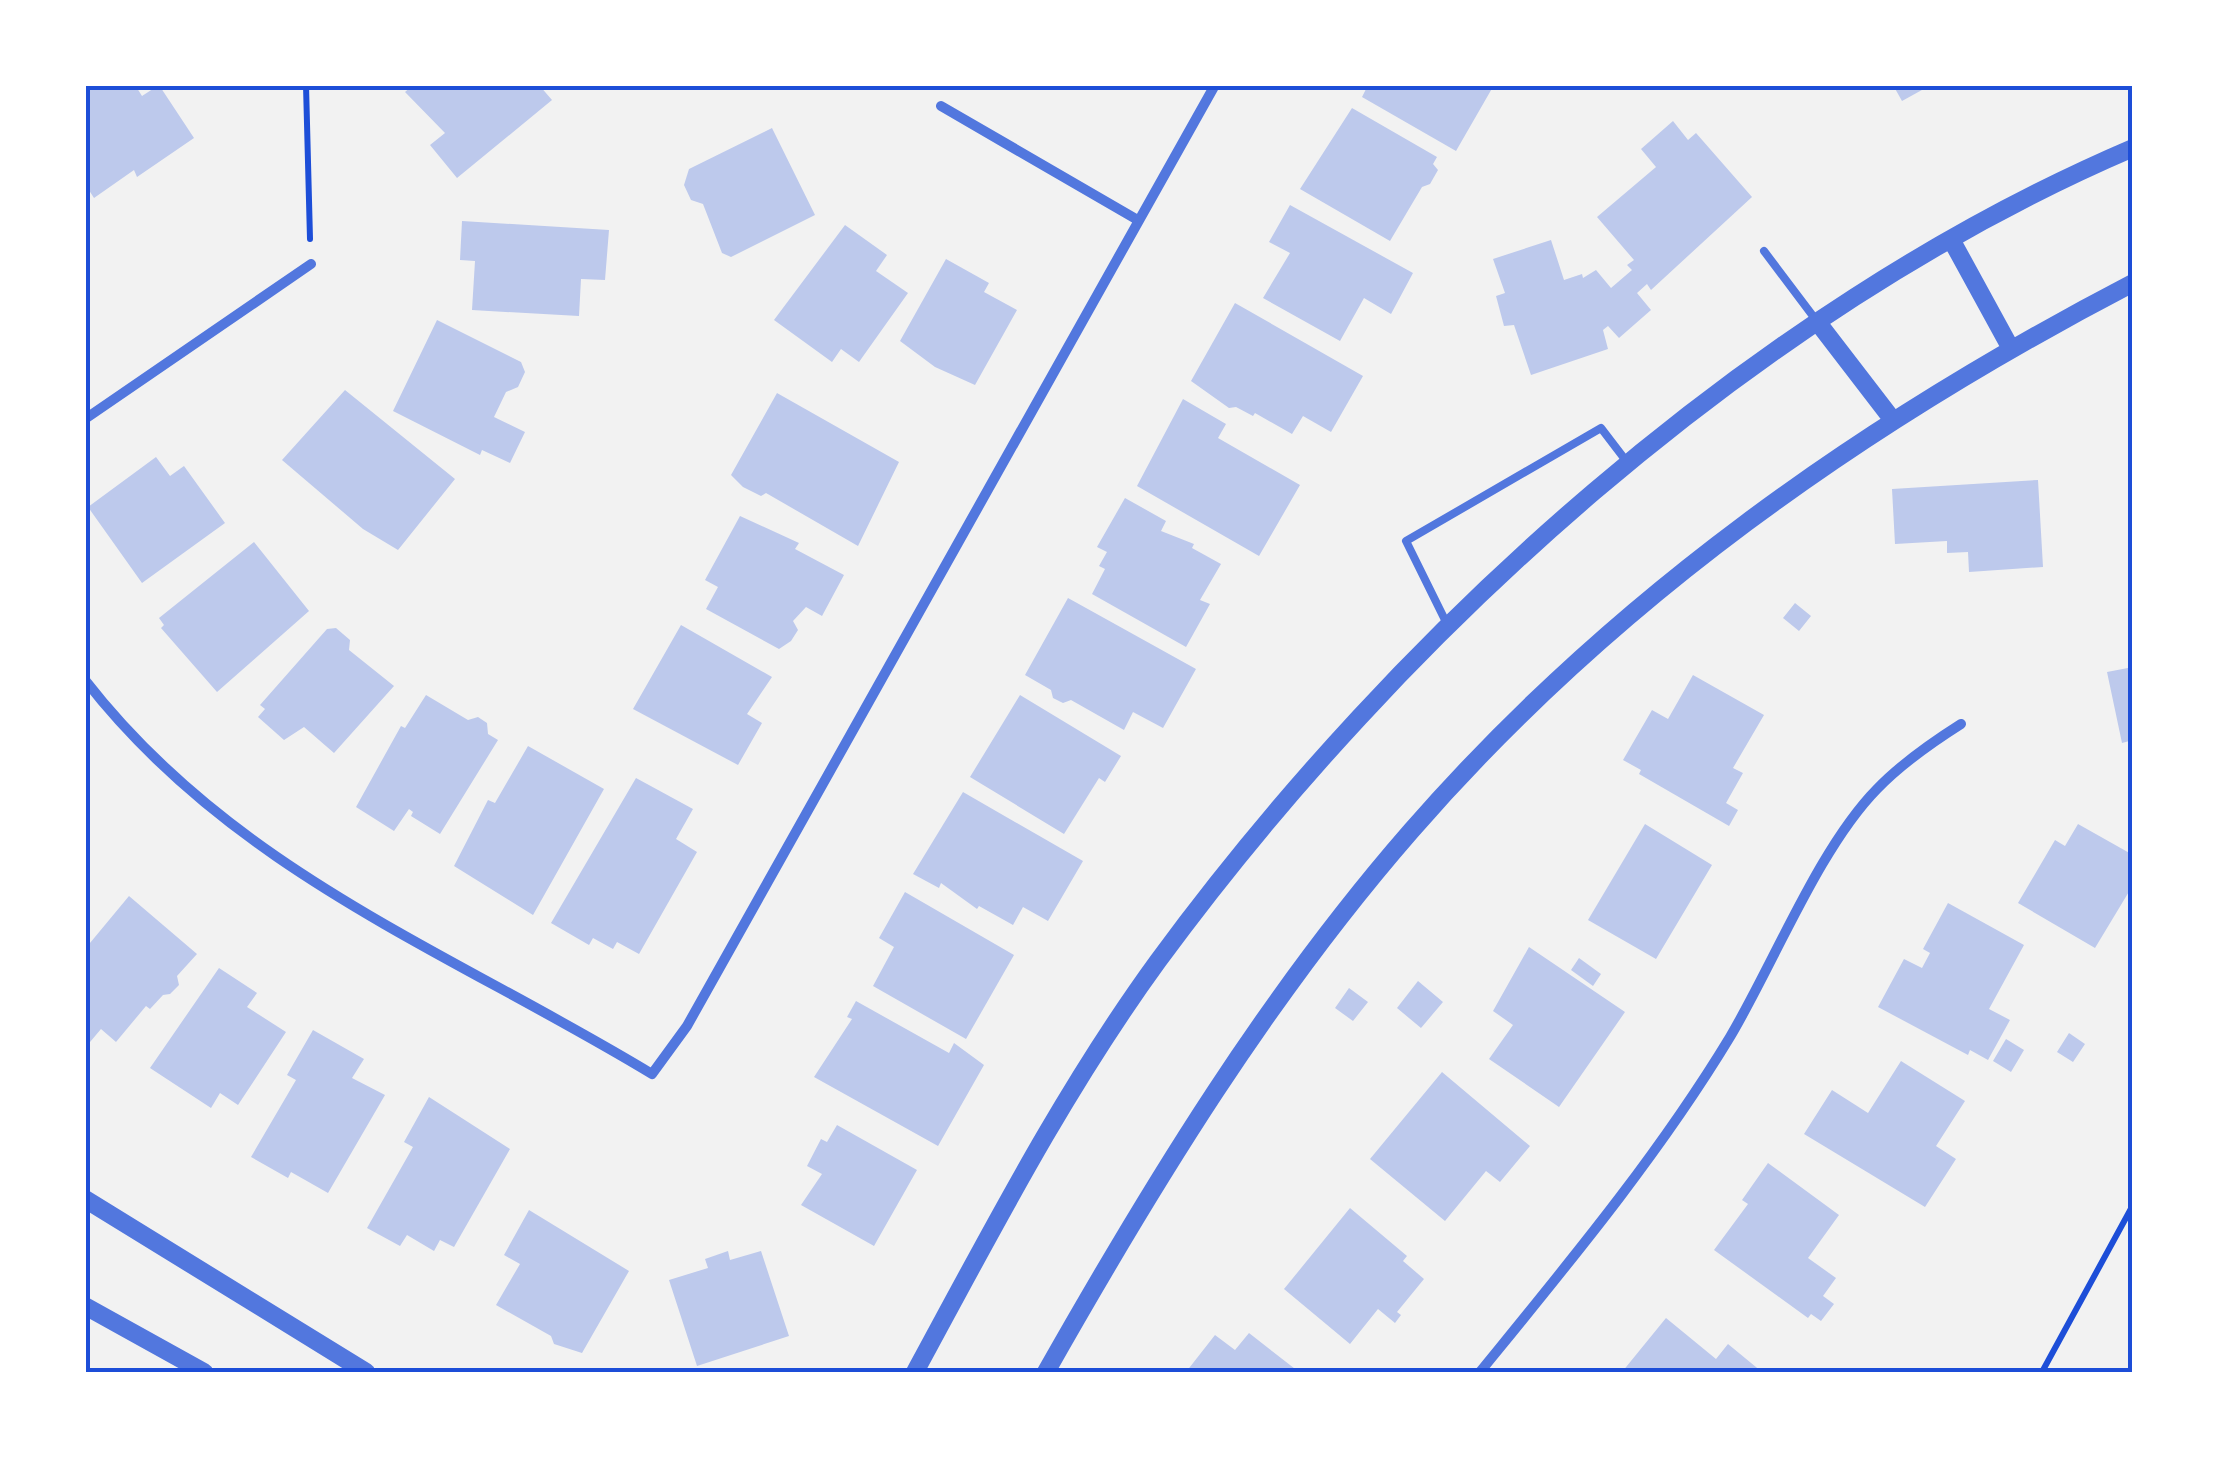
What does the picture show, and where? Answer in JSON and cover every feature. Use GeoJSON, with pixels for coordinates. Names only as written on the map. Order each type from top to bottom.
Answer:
{"type":"FeatureCollection","features":[{"type":"Feature","properties":{"kind":"street"},"geometry":{"type":"LineString","coordinates":[[85,680],[111,714],[224,822],[373,922],[652,1074],[687,1026],[1136,219],[1215,85]]}},
{"type":"Feature","properties":{"kind":"street"},"geometry":{"type":"LineString","coordinates":[[942,106],[1136,219]]}},
{"type":"Feature","properties":{"kind":"street"},"geometry":{"type":"LineString","coordinates":[[915,1372],[1058,1111],[1158,961],[1285,801],[1448,626],[1572,512],[1727,387],[1952,241],[2133,148]]}},
{"type":"Feature","properties":{"kind":"street"},"geometry":{"type":"LineString","coordinates":[[1952,241],[2010,347]]}},
{"type":"Feature","properties":{"kind":"street"},"geometry":{"type":"LineString","coordinates":[[85,420],[311,264]]}},
{"type":"Feature","properties":{"kind":"street"},"geometry":{"type":"LineString","coordinates":[[1046,1372],[1193,1126],[1309,958],[1411,832],[1522,713],[1642,602],[1705,551],[1892,419],[2010,347],[2133,282]]}},
{"type":"Feature","properties":{"kind":"street"},"geometry":{"type":"LineString","coordinates":[[1819,324],[1892,419]]}},
{"type":"Feature","properties":{"kind":"street"},"geometry":{"type":"LineString","coordinates":[[1480,1372],[1638,1173],[1729,1038],[1854,819],[1875,791],[1915,754],[1961,724]]}},
{"type":"Feature","properties":{"kind":"street"},"geometry":{"type":"LineString","coordinates":[[85,1199],[366,1372]]}},
{"type":"Feature","properties":{"kind":"street"},"geometry":{"type":"LineString","coordinates":[[85,1306],[204,1372]]}},
{"type":"Feature","properties":{"kind":"lane"},"geometry":{"type":"LineString","coordinates":[[1764,252],[1819,324]]}},
{"type":"Feature","properties":{"kind":"lane"},"geometry":{"type":"LineString","coordinates":[[1448,626],[1406,541],[1601,428],[1630,466]]}},
{"type":"Feature","properties":{"kind":"path"},"geometry":{"type":"LineString","coordinates":[[306,85],[311,264]]}},
{"type":"Feature","properties":{"kind":"path"},"geometry":{"type":"LineString","coordinates":[[2042,1372],[2133,1205]]}},
{"type":"Feature","properties":{"kind":"building"},"geometry":{"type":"Polygon","coordinates":[[[85,85],[135,85],[142,96],[159,85],[194,138],[137,177],[134,170],[94,198],[85,184],[85,85]]]}},
{"type":"Feature","properties":{"kind":"building"},"geometry":{"type":"Polygon","coordinates":[[[413,85],[539,85],[552,100],[457,178],[430,145],[445,133],[405,92],[413,85]]]}},
{"type":"Feature","properties":{"kind":"building"},"geometry":{"type":"Polygon","coordinates":[[[1368,85],[1494,85],[1456,151],[1362,97],[1368,85]]]}},
{"type":"Feature","properties":{"kind":"building"},"geometry":{"type":"Polygon","coordinates":[[[1893,85],[1931,85],[1902,101],[1893,85]]]}},
{"type":"Feature","properties":{"kind":"building"},"geometry":{"type":"Polygon","coordinates":[[[1352,108],[1437,157],[1433,164],[1438,170],[1430,184],[1422,187],[1390,241],[1300,189],[1352,108]]]}},
{"type":"Feature","properties":{"kind":"building"},"geometry":{"type":"Polygon","coordinates":[[[1673,121],[1688,140],[1696,133],[1752,197],[1651,290],[1647,284],[1637,293],[1651,310],[1619,338],[1608,326],[1603,330],[1608,349],[1531,375],[1514,325],[1504,326],[1496,296],[1505,293],[1493,259],[1551,240],[1564,280],[1582,274],[1583,278],[1596,270],[1611,288],[1632,270],[1627,265],[1634,260],[1597,217],[1656,167],[1641,149],[1673,121]]]}},
{"type":"Feature","properties":{"kind":"building"},"geometry":{"type":"Polygon","coordinates":[[[772,128],[815,215],[731,257],[722,253],[703,204],[691,200],[684,185],[689,169],[772,128]]]}},
{"type":"Feature","properties":{"kind":"building"},"geometry":{"type":"Polygon","coordinates":[[[1290,205],[1413,273],[1391,314],[1364,298],[1340,341],[1263,298],[1290,253],[1269,242],[1290,205]]]}},
{"type":"Feature","properties":{"kind":"building"},"geometry":{"type":"Polygon","coordinates":[[[462,221],[609,230],[605,280],[581,279],[579,316],[472,310],[475,261],[460,260],[462,221]]]}},
{"type":"Feature","properties":{"kind":"building"},"geometry":{"type":"Polygon","coordinates":[[[845,225],[887,255],[876,271],[908,293],[859,362],[841,349],[832,362],[774,320],[845,225]]]}},
{"type":"Feature","properties":{"kind":"building"},"geometry":{"type":"Polygon","coordinates":[[[946,259],[989,283],[984,292],[1017,310],[975,385],[935,367],[900,341],[946,259]]]}},
{"type":"Feature","properties":{"kind":"building"},"geometry":{"type":"Polygon","coordinates":[[[1235,303],[1363,376],[1331,432],[1303,416],[1292,434],[1255,413],[1253,416],[1236,407],[1229,408],[1191,381],[1235,303]]]}},
{"type":"Feature","properties":{"kind":"building"},"geometry":{"type":"Polygon","coordinates":[[[437,320],[521,362],[525,372],[518,387],[506,392],[494,417],[525,432],[510,463],[482,450],[480,455],[393,411],[437,320]]]}},
{"type":"Feature","properties":{"kind":"building"},"geometry":{"type":"Polygon","coordinates":[[[345,390],[455,479],[398,550],[363,529],[282,460],[345,390]]]}},
{"type":"Feature","properties":{"kind":"building"},"geometry":{"type":"Polygon","coordinates":[[[777,393],[899,462],[858,546],[766,493],[761,496],[743,487],[731,475],[777,393]]]}},
{"type":"Feature","properties":{"kind":"building"},"geometry":{"type":"Polygon","coordinates":[[[1183,399],[1226,424],[1218,438],[1300,485],[1259,556],[1137,486],[1183,399]]]}},
{"type":"Feature","properties":{"kind":"building"},"geometry":{"type":"Polygon","coordinates":[[[156,457],[170,476],[184,466],[225,523],[142,583],[88,507],[156,457]]]}},
{"type":"Feature","properties":{"kind":"building"},"geometry":{"type":"Polygon","coordinates":[[[2038,480],[2043,567],[1969,572],[1968,552],[1947,553],[1947,541],[1895,544],[1892,489],[2038,480]]]}},
{"type":"Feature","properties":{"kind":"building"},"geometry":{"type":"Polygon","coordinates":[[[1125,498],[1166,521],[1161,531],[1194,544],[1192,548],[1221,564],[1200,600],[1210,604],[1186,647],[1092,594],[1105,569],[1099,566],[1107,552],[1097,547],[1125,498]]]}},
{"type":"Feature","properties":{"kind":"building"},"geometry":{"type":"Polygon","coordinates":[[[740,516],[799,543],[795,549],[844,575],[822,616],[806,607],[793,621],[798,630],[791,641],[779,649],[706,609],[718,587],[705,580],[740,516]]]}},
{"type":"Feature","properties":{"kind":"building"},"geometry":{"type":"Polygon","coordinates":[[[254,542],[309,611],[217,692],[161,628],[164,625],[159,618],[254,542]]]}},
{"type":"Feature","properties":{"kind":"building"},"geometry":{"type":"Polygon","coordinates":[[[1068,598],[1196,669],[1163,728],[1133,712],[1124,730],[1071,700],[1063,703],[1053,698],[1051,690],[1025,675],[1068,598]]]}},
{"type":"Feature","properties":{"kind":"building"},"geometry":{"type":"Polygon","coordinates":[[[1795,603],[1811,616],[1799,631],[1783,618],[1795,603]]]}},
{"type":"Feature","properties":{"kind":"building"},"geometry":{"type":"Polygon","coordinates":[[[681,625],[772,677],[747,714],[762,723],[738,765],[633,709],[681,625]]]}},
{"type":"Feature","properties":{"kind":"building"},"geometry":{"type":"Polygon","coordinates":[[[336,628],[350,640],[349,650],[394,686],[334,753],[304,727],[284,740],[258,717],[265,709],[260,705],[327,629],[336,628]]]}},
{"type":"Feature","properties":{"kind":"building"},"geometry":{"type":"Polygon","coordinates":[[[2133,667],[2133,740],[2122,743],[2107,672],[2133,667]]]}},
{"type":"Feature","properties":{"kind":"building"},"geometry":{"type":"Polygon","coordinates":[[[1693,675],[1764,715],[1733,768],[1743,773],[1726,803],[1738,810],[1729,826],[1639,774],[1641,770],[1623,760],[1652,710],[1668,719],[1693,675]]]}},
{"type":"Feature","properties":{"kind":"building"},"geometry":{"type":"Polygon","coordinates":[[[426,695],[468,720],[478,717],[487,723],[488,734],[498,740],[440,834],[411,816],[413,812],[409,809],[394,831],[356,807],[401,726],[405,728],[426,695]]]}},
{"type":"Feature","properties":{"kind":"building"},"geometry":{"type":"Polygon","coordinates":[[[1020,695],[1121,756],[1105,782],[1099,778],[1064,834],[970,777],[1020,695]]]}},
{"type":"Feature","properties":{"kind":"building"},"geometry":{"type":"Polygon","coordinates":[[[528,746],[604,789],[533,915],[454,866],[488,800],[495,803],[528,746]]]}},
{"type":"Feature","properties":{"kind":"building"},"geometry":{"type":"Polygon","coordinates":[[[636,778],[693,809],[676,839],[697,852],[639,954],[617,942],[613,949],[593,938],[589,945],[551,923],[636,778]]]}},
{"type":"Feature","properties":{"kind":"building"},"geometry":{"type":"Polygon","coordinates":[[[963,792],[1083,861],[1048,921],[1023,907],[1013,925],[979,906],[977,909],[941,883],[939,888],[913,874],[963,792]]]}},
{"type":"Feature","properties":{"kind":"building"},"geometry":{"type":"Polygon","coordinates":[[[1645,824],[1712,865],[1656,959],[1588,920],[1645,824]]]}},
{"type":"Feature","properties":{"kind":"building"},"geometry":{"type":"Polygon","coordinates":[[[2078,824],[2133,855],[2133,885],[2095,948],[2018,903],[2055,840],[2065,846],[2078,824]]]}},
{"type":"Feature","properties":{"kind":"building"},"geometry":{"type":"Polygon","coordinates":[[[905,892],[1014,955],[966,1039],[873,986],[894,947],[879,938],[905,892]]]}},
{"type":"Feature","properties":{"kind":"building"},"geometry":{"type":"Polygon","coordinates":[[[129,896],[197,954],[177,976],[179,985],[150,1009],[146,1006],[116,1042],[101,1029],[85,1048],[85,949],[129,896]]]}},
{"type":"Feature","properties":{"kind":"building"},"geometry":{"type":"Polygon","coordinates":[[[1948,903],[2024,945],[1989,1009],[2010,1020],[1988,1060],[1970,1050],[1968,1055],[1878,1007],[1904,959],[1922,968],[1930,953],[1923,949],[1948,903]]]}},
{"type":"Feature","properties":{"kind":"building"},"geometry":{"type":"Polygon","coordinates":[[[1529,947],[1625,1012],[1559,1107],[1489,1059],[1513,1025],[1493,1011],[1529,947]]]}},
{"type":"Feature","properties":{"kind":"building"},"geometry":{"type":"Polygon","coordinates":[[[1579,958],[1601,974],[1593,986],[1571,970],[1579,958]]]}},
{"type":"Feature","properties":{"kind":"building"},"geometry":{"type":"Polygon","coordinates":[[[219,968],[257,993],[247,1007],[286,1032],[238,1105],[220,1093],[211,1108],[150,1068],[219,968]]]}},
{"type":"Feature","properties":{"kind":"building"},"geometry":{"type":"Polygon","coordinates":[[[1418,981],[1443,1002],[1421,1028],[1397,1008],[1418,981]]]}},
{"type":"Feature","properties":{"kind":"building"},"geometry":{"type":"Polygon","coordinates":[[[1349,988],[1368,1002],[1353,1021],[1335,1008],[1349,988]]]}},
{"type":"Feature","properties":{"kind":"building"},"geometry":{"type":"Polygon","coordinates":[[[856,1001],[949,1053],[954,1043],[984,1065],[938,1146],[814,1077],[852,1019],[847,1017],[856,1001]]]}},
{"type":"Feature","properties":{"kind":"building"},"geometry":{"type":"Polygon","coordinates":[[[313,1030],[364,1059],[352,1078],[385,1095],[328,1193],[291,1172],[288,1178],[251,1157],[296,1080],[287,1075],[313,1030]]]}},
{"type":"Feature","properties":{"kind":"building"},"geometry":{"type":"Polygon","coordinates":[[[2069,1033],[2085,1044],[2073,1062],[2057,1052],[2069,1033]]]}},
{"type":"Feature","properties":{"kind":"building"},"geometry":{"type":"Polygon","coordinates":[[[2006,1039],[2024,1050],[2011,1072],[1993,1061],[2006,1039]]]}},
{"type":"Feature","properties":{"kind":"building"},"geometry":{"type":"Polygon","coordinates":[[[1901,1061],[1965,1101],[1936,1146],[1956,1159],[1925,1207],[1804,1134],[1832,1090],[1868,1113],[1901,1061]]]}},
{"type":"Feature","properties":{"kind":"building"},"geometry":{"type":"Polygon","coordinates":[[[1442,1072],[1530,1146],[1500,1182],[1486,1171],[1445,1221],[1370,1159],[1442,1072]]]}},
{"type":"Feature","properties":{"kind":"building"},"geometry":{"type":"Polygon","coordinates":[[[429,1097],[510,1149],[454,1247],[440,1240],[434,1251],[407,1235],[400,1246],[367,1228],[413,1147],[404,1142],[429,1097]]]}},
{"type":"Feature","properties":{"kind":"building"},"geometry":{"type":"Polygon","coordinates":[[[837,1125],[917,1170],[874,1246],[801,1205],[822,1174],[807,1166],[821,1139],[827,1142],[837,1125]]]}},
{"type":"Feature","properties":{"kind":"building"},"geometry":{"type":"Polygon","coordinates":[[[1768,1163],[1839,1215],[1808,1258],[1836,1278],[1823,1296],[1834,1304],[1821,1321],[1811,1314],[1808,1318],[1714,1250],[1748,1204],[1742,1200],[1768,1163]]]}},
{"type":"Feature","properties":{"kind":"building"},"geometry":{"type":"Polygon","coordinates":[[[1350,1208],[1407,1256],[1403,1261],[1424,1279],[1397,1312],[1401,1315],[1395,1323],[1378,1309],[1350,1344],[1284,1289],[1350,1208]]]}},
{"type":"Feature","properties":{"kind":"building"},"geometry":{"type":"Polygon","coordinates":[[[529,1210],[629,1271],[582,1353],[554,1344],[551,1336],[496,1305],[520,1264],[504,1255],[529,1210]]]}},
{"type":"Feature","properties":{"kind":"building"},"geometry":{"type":"Polygon","coordinates":[[[728,1251],[730,1260],[761,1251],[789,1336],[697,1366],[669,1280],[708,1268],[705,1259],[728,1251]]]}},
{"type":"Feature","properties":{"kind":"building"},"geometry":{"type":"Polygon","coordinates":[[[1666,1318],[1716,1359],[1728,1344],[1762,1372],[1622,1372],[1666,1318]]]}},
{"type":"Feature","properties":{"kind":"building"},"geometry":{"type":"Polygon","coordinates":[[[1249,1333],[1299,1372],[1186,1372],[1215,1335],[1235,1350],[1249,1333]]]}}]}
